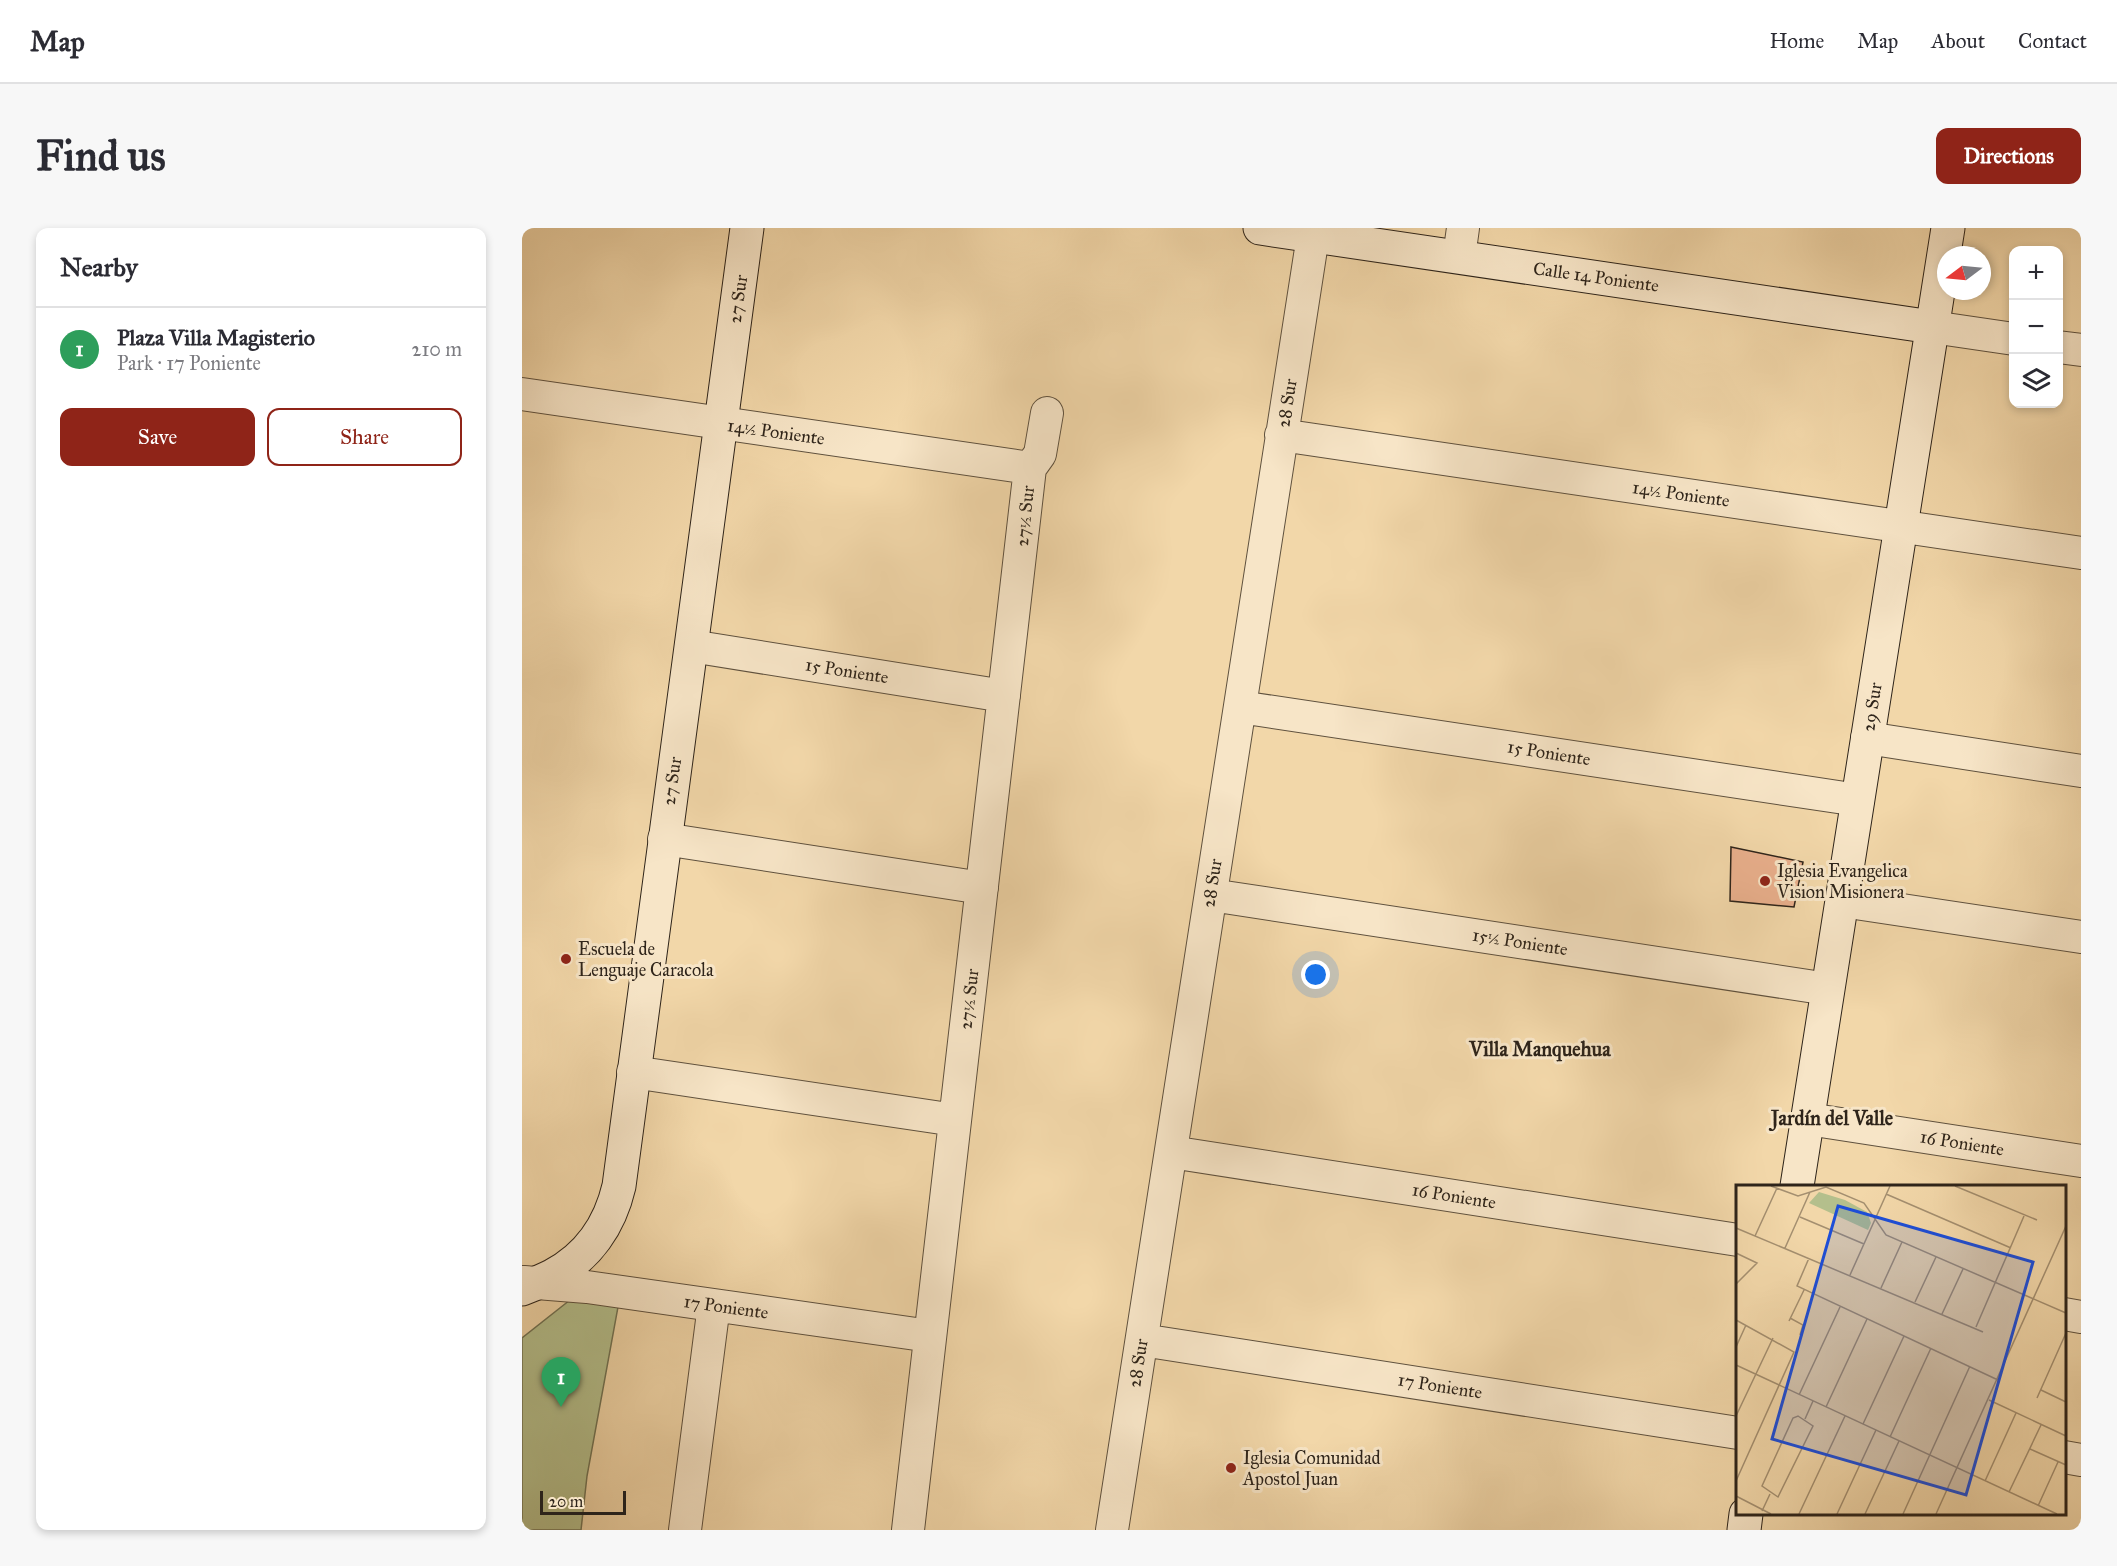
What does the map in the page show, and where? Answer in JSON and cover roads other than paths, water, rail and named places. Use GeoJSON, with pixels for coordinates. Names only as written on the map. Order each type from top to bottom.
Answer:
{"type":"FeatureCollection","features":[{"type":"Feature","properties":{"kind":"street","name":"27 Sur"},"geometry":{"type":"LineString","coordinates":[[526,1285],[549,1278],[576,1260],[599,1236],[615,1204],[619,1186],[747,228]]}},
{"type":"Feature","properties":{"kind":"street","name":"Calle 14 Poniente"},"geometry":{"type":"LineString","coordinates":[[1260,228],[1313,236],[1461,243],[1932,327]]}},
{"type":"Feature","properties":{"kind":"street","name":"29 Sur"},"geometry":{"type":"LineString","coordinates":[[1797,1185],[1948,228]]}},
{"type":"Feature","properties":{"kind":"street","name":"28 Sur"},"geometry":{"type":"LineString","coordinates":[[1112,1530],[1313,236]]}},
{"type":"Feature","properties":{"kind":"street"},"geometry":{"type":"LineString","coordinates":[[1932,327],[2009,338]]}},
{"type":"Feature","properties":{"kind":"street"},"geometry":{"type":"LineString","coordinates":[[2063,348],[2081,350]]}},
{"type":"Feature","properties":{"kind":"street","name":"14½ Poniente"},"geometry":{"type":"LineString","coordinates":[[522,394],[1030,468]]}},
{"type":"Feature","properties":{"kind":"street","name":"27½ Sur"},"geometry":{"type":"LineString","coordinates":[[908,1530],[1030,468],[1040,454],[1047,413]]}},
{"type":"Feature","properties":{"kind":"street","name":"14½ Poniente"},"geometry":{"type":"LineString","coordinates":[[1281,435],[2081,553]]}},
{"type":"Feature","properties":{"kind":"street","name":"15 Poniente"},"geometry":{"type":"LineString","coordinates":[[691,646],[1004,696]]}},
{"type":"Feature","properties":{"kind":"street","name":"15 Poniente"},"geometry":{"type":"LineString","coordinates":[[1240,707],[1858,800]]}},
{"type":"Feature","properties":{"kind":"street"},"geometry":{"type":"LineString","coordinates":[[1868,738],[2081,771]]}},
{"type":"Feature","properties":{"kind":"street"},"geometry":{"type":"LineString","coordinates":[[664,839],[982,888]]}},
{"type":"Feature","properties":{"kind":"street","name":"15½ Poniente"},"geometry":{"type":"LineString","coordinates":[[1211,895],[1828,989]]}},
{"type":"Feature","properties":{"kind":"street"},"geometry":{"type":"LineString","coordinates":[[1842,901],[2081,936]]}},
{"type":"Feature","properties":{"kind":"street"},"geometry":{"type":"LineString","coordinates":[[633,1072],[955,1120]]}},
{"type":"Feature","properties":{"kind":"street","name":"16 Poniente"},"geometry":{"type":"LineString","coordinates":[[1808,1119],[2081,1161]]}},
{"type":"Feature","properties":{"kind":"street","name":"16 Poniente"},"geometry":{"type":"LineString","coordinates":[[1171,1152],[1736,1240]]}},
{"type":"Feature","properties":{"kind":"street","name":"17 Poniente"},"geometry":{"type":"LineString","coordinates":[[526,1285],[587,1287],[930,1336]]}},
{"type":"Feature","properties":{"kind":"street"},"geometry":{"type":"LineString","coordinates":[[685,1530],[714,1305]]}},
{"type":"Feature","properties":{"kind":"street"},"geometry":{"type":"LineString","coordinates":[[2066,1314],[2081,1317]]}},
{"type":"Feature","properties":{"kind":"street","name":"17 Poniente"},"geometry":{"type":"LineString","coordinates":[[1142,1340],[1736,1432]]}},
{"type":"Feature","properties":{"kind":"street"},"geometry":{"type":"LineString","coordinates":[[2066,1457],[2081,1460]]}},
{"type":"Feature","properties":{"kind":"street"},"geometry":{"type":"LineString","coordinates":[[1744,1530],[1746,1515]]}},
{"type":"Feature","properties":{"kind":"place","name":"Iglesia Evangelica Vision Misionera"},"geometry":{"type":"Point","coordinates":[1765,881]}},
{"type":"Feature","properties":{"kind":"place","name":"Escuela de Lenguaje Caracola"},"geometry":{"type":"Point","coordinates":[566,959]}},
{"type":"Feature","properties":{"kind":"place","name":"Plaza Villa Magisterio"},"geometry":{"type":"Point","coordinates":[561,1407]}},
{"type":"Feature","properties":{"kind":"place","name":"Iglesia Comunidad Apostol Juan"},"geometry":{"type":"Point","coordinates":[1231,1468]}},
{"type":"Feature","properties":{"kind":"district","name":"Villa Manquehua"},"geometry":{"type":"Point","coordinates":[1540,1049]}},
{"type":"Feature","properties":{"kind":"district","name":"Jardín del Valle"},"geometry":{"type":"Point","coordinates":[1832,1118]}}]}
